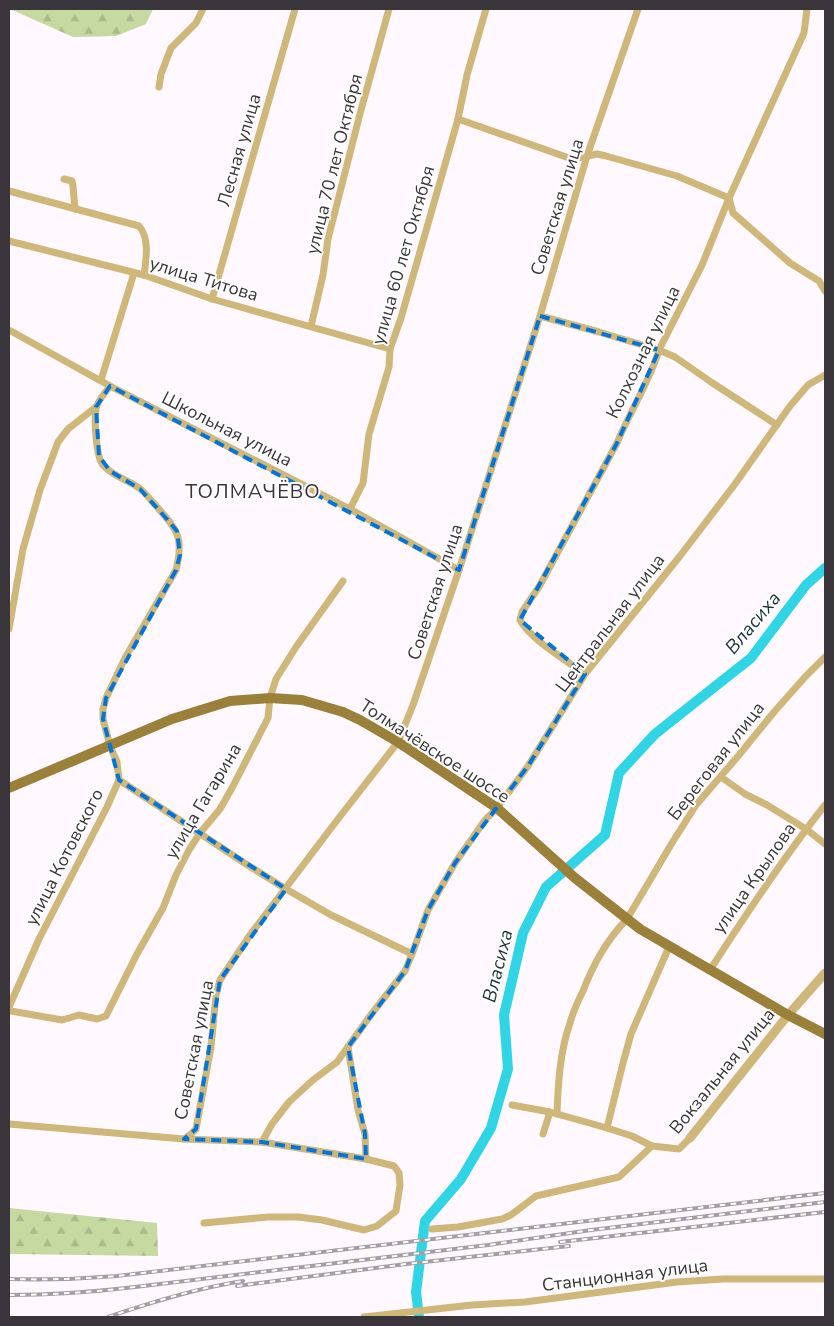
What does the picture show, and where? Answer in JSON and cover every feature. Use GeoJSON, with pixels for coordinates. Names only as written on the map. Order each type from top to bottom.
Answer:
{"type":"FeatureCollection","features":[{"type":"Feature","properties":{"kind":"main road","name":"Толмачёвское шоссе"},"geometry":{"type":"LineString","coordinates":[[9,788],[172,719],[230,701],[270,698],[302,700],[343,712],[398,742],[496,808],[575,878],[640,929],[788,1015],[825,1034]]}},
{"type":"Feature","properties":{"kind":"street"},"geometry":{"type":"LineString","coordinates":[[159,88],[161,74],[171,48],[196,22],[203,9]]}},
{"type":"Feature","properties":{"kind":"street","name":"Лесная улица"},"geometry":{"type":"LineString","coordinates":[[212,299],[295,9]]}},
{"type":"Feature","properties":{"kind":"street","name":"улица 70 лет Октября"},"geometry":{"type":"LineString","coordinates":[[310,326],[323,275],[328,240],[361,110],[390,9]]}},
{"type":"Feature","properties":{"kind":"street","name":"улица 60 лет Октября"},"geometry":{"type":"LineString","coordinates":[[350,510],[363,482],[369,434],[389,367],[390,349],[401,318],[458,120],[467,75],[486,9]]}},
{"type":"Feature","properties":{"kind":"street","name":"Советская улица"},"geometry":{"type":"LineString","coordinates":[[184,1139],[196,1129],[211,1047],[216,995],[220,980],[250,935],[398,742],[413,705],[459,570],[540,316],[586,156],[638,9]]}},
{"type":"Feature","properties":{"kind":"street","name":"Колхозная улица"},"geometry":{"type":"LineString","coordinates":[[585,674],[524,627],[520,620],[522,612],[540,586],[617,443],[702,265],[729,198],[804,33],[807,9]]}},
{"type":"Feature","properties":{"kind":"street"},"geometry":{"type":"LineString","coordinates":[[458,120],[569,158],[597,154],[677,176],[729,198],[733,213],[790,262],[819,281],[825,291]]}},
{"type":"Feature","properties":{"kind":"street"},"geometry":{"type":"LineString","coordinates":[[64,179],[72,182],[75,209]]}},
{"type":"Feature","properties":{"kind":"street"},"geometry":{"type":"LineString","coordinates":[[9,191],[139,226],[143,230],[147,254],[144,275]]}},
{"type":"Feature","properties":{"kind":"street","name":"улица Титова"},"geometry":{"type":"LineString","coordinates":[[9,241],[144,275],[212,299],[390,349]]}},
{"type":"Feature","properties":{"kind":"street"},"geometry":{"type":"LineString","coordinates":[[101,380],[134,273]]}},
{"type":"Feature","properties":{"kind":"street"},"geometry":{"type":"LineString","coordinates":[[540,316],[660,350],[675,357],[777,425]]}},
{"type":"Feature","properties":{"kind":"street","name":"Школьная улица"},"geometry":{"type":"LineString","coordinates":[[9,330],[110,386],[350,510],[459,570]]}},
{"type":"Feature","properties":{"kind":"street","name":"Центральная улица"},"geometry":{"type":"LineString","coordinates":[[262,1142],[272,1124],[289,1102],[337,1062],[405,971],[428,910],[455,863],[485,820],[528,766],[585,674],[680,556],[735,484],[790,406],[808,385],[825,375]]}},
{"type":"Feature","properties":{"kind":"street"},"geometry":{"type":"LineString","coordinates":[[9,629],[10,612],[23,549],[40,490],[58,442],[68,429],[96,407],[110,386]]}},
{"type":"Feature","properties":{"kind":"street","name":"улица Котовского"},"geometry":{"type":"LineString","coordinates":[[9,1007],[39,939],[119,780],[117,762],[110,746],[103,719],[103,709],[106,698],[126,658],[176,570],[180,555],[180,542],[176,531],[165,517],[140,489],[102,465],[97,440],[96,407]]}},
{"type":"Feature","properties":{"kind":"street","name":"улица Гагарина"},"geometry":{"type":"LineString","coordinates":[[9,1007],[11,1011],[62,1020],[79,1015],[97,1019],[106,1016],[137,954],[163,908],[188,850],[220,809],[268,718],[270,698],[276,679],[343,581]]}},
{"type":"Feature","properties":{"kind":"street","name":"Береговая улица"},"geometry":{"type":"LineString","coordinates":[[543,1134],[554,1113],[570,1023],[590,973],[602,950],[627,919],[696,806],[774,712],[825,657]]}},
{"type":"Feature","properties":{"kind":"street"},"geometry":{"type":"LineString","coordinates":[[721,777],[745,794],[806,829],[825,844]]}},
{"type":"Feature","properties":{"kind":"street"},"geometry":{"type":"LineString","coordinates":[[119,780],[246,864],[331,915],[412,954]]}},
{"type":"Feature","properties":{"kind":"street","name":"улица Крылова"},"geometry":{"type":"LineString","coordinates":[[710,970],[806,829],[825,805]]}},
{"type":"Feature","properties":{"kind":"street"},"geometry":{"type":"LineString","coordinates":[[608,1128],[623,1063],[632,1034],[669,947]]}},
{"type":"Feature","properties":{"kind":"street","name":"Вокзальная улица"},"geometry":{"type":"LineString","coordinates":[[512,1106],[554,1113],[608,1128],[632,1136],[652,1146],[679,1149],[825,972]]}},
{"type":"Feature","properties":{"kind":"street"},"geometry":{"type":"LineString","coordinates":[[348,1047],[358,1110],[365,1134],[366,1159]]}},
{"type":"Feature","properties":{"kind":"street"},"geometry":{"type":"LineString","coordinates":[[9,1124],[184,1139],[262,1142],[366,1159],[394,1166],[399,1173],[400,1185],[396,1211],[377,1226],[364,1230],[322,1220],[298,1217],[268,1216],[204,1223]]}},
{"type":"Feature","properties":{"kind":"street"},"geometry":{"type":"LineString","coordinates":[[432,1229],[458,1227],[502,1219],[511,1215],[536,1196],[619,1177],[652,1146]]}},
{"type":"Feature","properties":{"kind":"street","name":"Станционная улица"},"geometry":{"type":"LineString","coordinates":[[364,1317],[525,1302],[676,1282],[723,1279],[825,1278]]}},
{"type":"Feature","properties":{"kind":"highlighted area"},"geometry":{"type":"Polygon","coordinates":[[[540,316],[659,350],[617,443],[520,620],[585,674],[528,766],[455,863],[428,910],[405,971],[348,1047],[365,1134],[366,1159],[262,1142],[184,1139],[196,1129],[220,980],[286,889],[119,780],[103,719],[106,698],[176,570],[180,555],[177,531],[140,489],[110,471],[99,456],[96,407],[110,386],[459,570],[540,316]]]}},
{"type":"Feature","properties":{"kind":"green space"},"geometry":{"type":"Polygon","coordinates":[[[10,9],[153,9],[146,24],[116,36],[73,37],[10,9]]]}},
{"type":"Feature","properties":{"kind":"green space"},"geometry":{"type":"Polygon","coordinates":[[[9,1208],[157,1223],[158,1256],[9,1254],[9,1208]]]}},
{"type":"Feature","properties":{"kind":"waterway","name":"Власиха"},"geometry":{"type":"LineString","coordinates":[[419,1317],[416,1292],[425,1221],[461,1179],[491,1128],[508,1069],[504,1015],[523,933],[546,887],[605,835],[619,773],[655,734],[751,658],[806,585],[825,568]]}},
{"type":"Feature","properties":{"kind":"railway"},"geometry":{"type":"LineString","coordinates":[[9,1279],[117,1276],[825,1193]]}},
{"type":"Feature","properties":{"kind":"railway"},"geometry":{"type":"LineString","coordinates":[[9,1295],[72,1293],[135,1287],[825,1202]]}},
{"type":"Feature","properties":{"kind":"railway"},"geometry":{"type":"LineString","coordinates":[[560,1242],[825,1212]]}},
{"type":"Feature","properties":{"kind":"railway"},"geometry":{"type":"LineString","coordinates":[[237,1286],[406,1264],[569,1246]]}},
{"type":"Feature","properties":{"kind":"railway"},"geometry":{"type":"LineString","coordinates":[[108,1317],[175,1296],[243,1281]]}},
{"type":"Feature","properties":{"kind":"district","name":"ТОЛМАЧЁВО"},"geometry":{"type":"Point","coordinates":[253,491]}}]}
